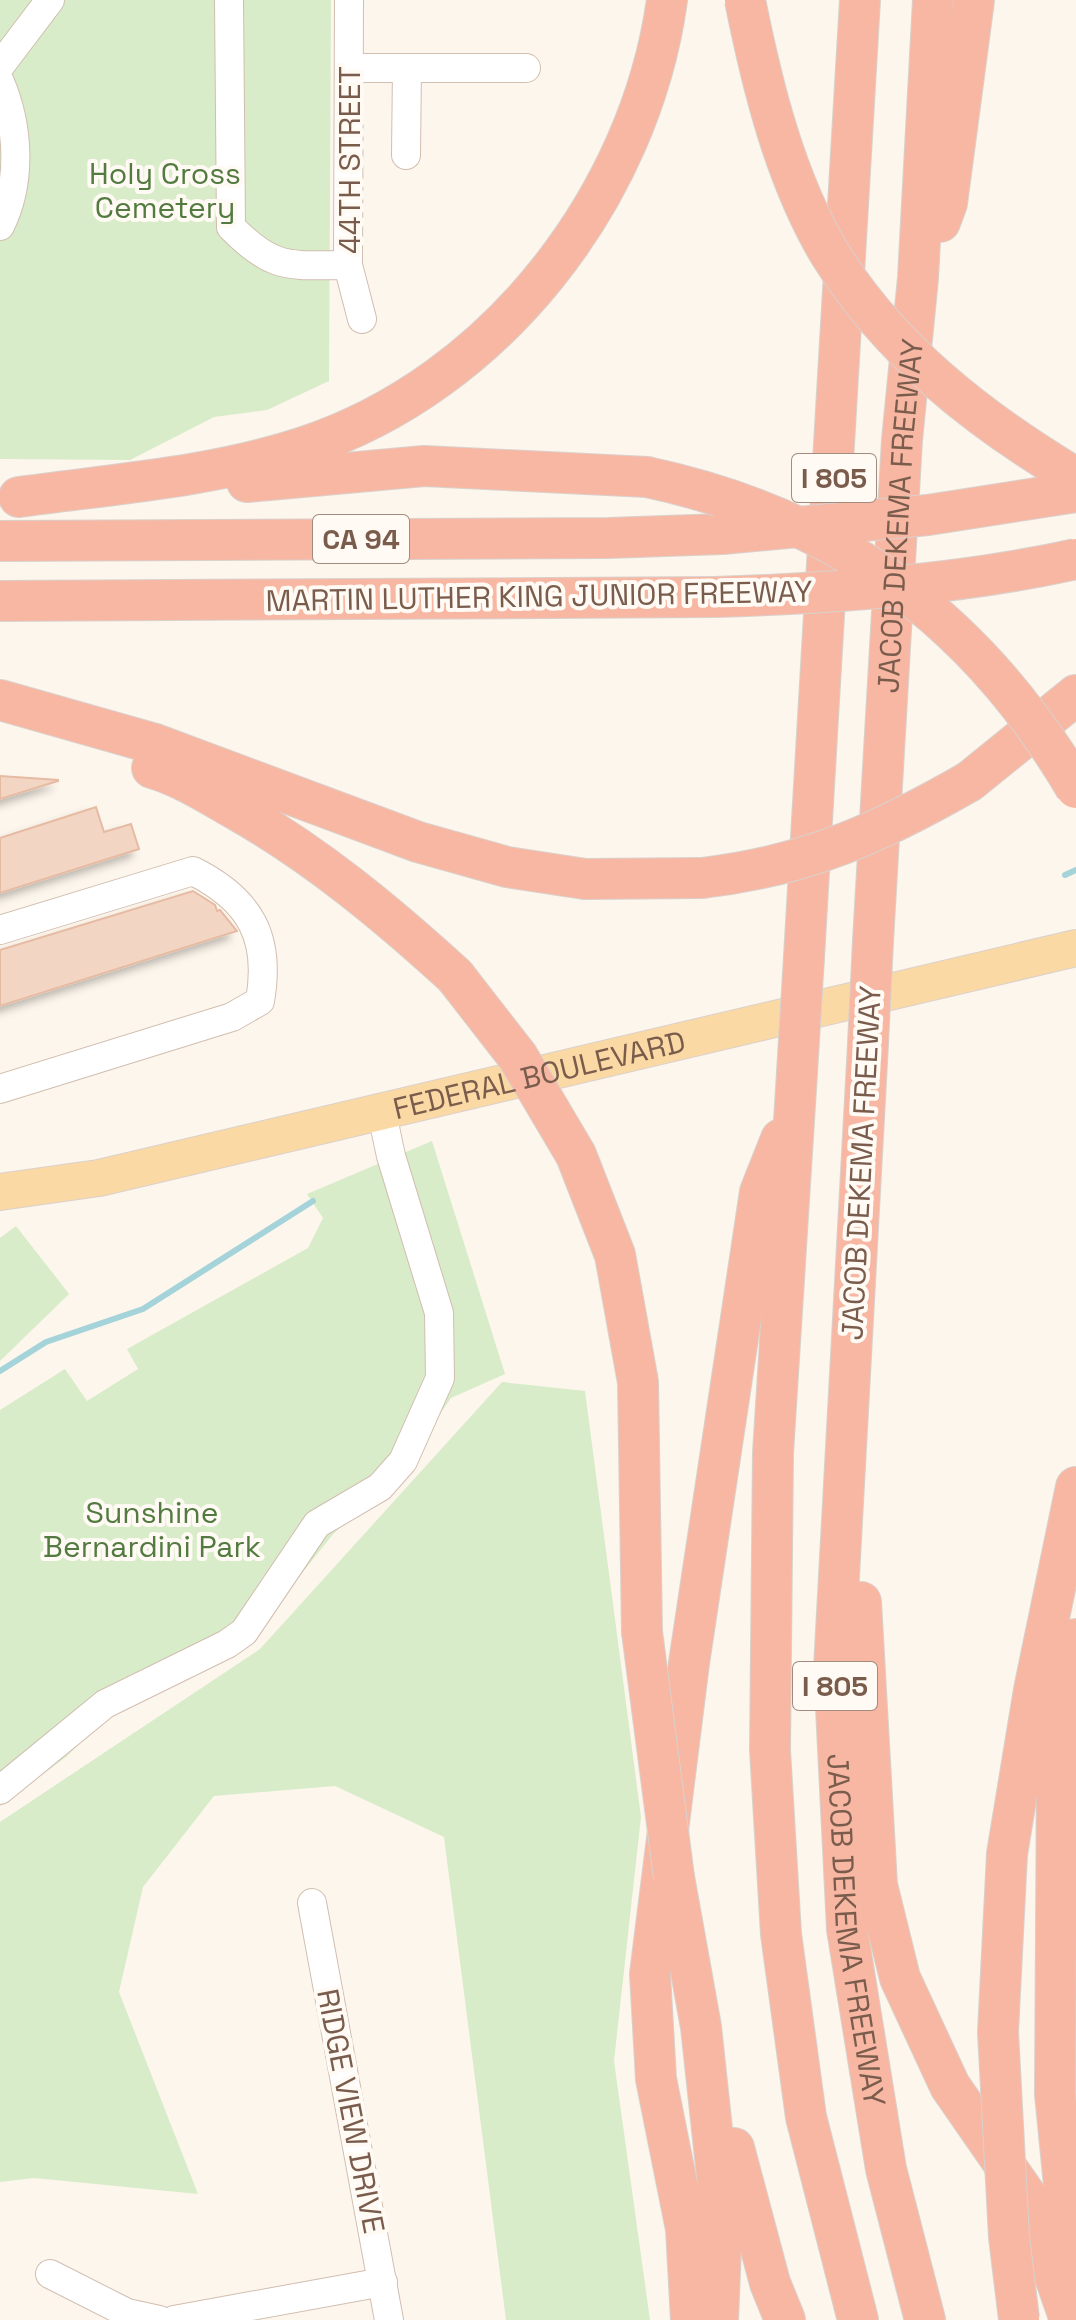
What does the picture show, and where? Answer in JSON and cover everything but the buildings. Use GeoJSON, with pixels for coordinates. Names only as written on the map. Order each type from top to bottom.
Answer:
{"type":"FeatureCollection","features":[{"type":"Feature","properties":{"kind":"highway"},"geometry":{"type":"LineString","coordinates":[[10,498],[232,466],[304,447],[360,425],[439,376],[503,322],[529,294],[596,202],[623,153],[643,104],[667,0]]}},
{"type":"Feature","properties":{"kind":"highway"},"geometry":{"type":"LineString","coordinates":[[745,0],[778,131],[793,174],[830,253],[860,295],[921,367],[971,408],[1076,478]]}},
{"type":"Feature","properties":{"kind":"highway","name":"I 805"},"geometry":{"type":"LineString","coordinates":[[858,2320],[806,2117],[781,1934],[770,1750],[773,1453],[860,0]]}},
{"type":"Feature","properties":{"kind":"highway","name":"JACOB DEKEMA FREEWAY"},"geometry":{"type":"LineString","coordinates":[[925,2320],[886,2169],[847,1929],[834,1668],[902,440],[918,278],[933,0]]}},
{"type":"Feature","properties":{"kind":"highway"},"geometry":{"type":"LineString","coordinates":[[918,278],[947,203],[974,0]]}},
{"type":"Feature","properties":{"kind":"highway"},"geometry":{"type":"LineString","coordinates":[[10,498],[424,466],[647,477],[714,493],[763,510],[853,554],[939,619],[1013,692],[1076,788]]}},
{"type":"Feature","properties":{"kind":"highway","name":"MARTIN LUTHER KING JUNIOR FREEWAY"},"geometry":{"type":"LineString","coordinates":[[0,541],[608,538],[722,534],[928,515],[1076,492]]}},
{"type":"Feature","properties":{"kind":"highway","name":"MARTIN LUTHER KING JUNIOR FREEWAY"},"geometry":{"type":"LineString","coordinates":[[0,601],[715,597],[854,591],[997,574],[1076,559]]}},
{"type":"Feature","properties":{"kind":"highway"},"geometry":{"type":"LineString","coordinates":[[0,700],[155,744],[418,842],[497,865],[585,879],[702,878],[762,868],[822,853],[871,835],[970,781],[1076,695]]}},
{"type":"Feature","properties":{"kind":"highway"},"geometry":{"type":"LineString","coordinates":[[0,718],[189,783],[293,842],[397,923],[455,976],[518,1057],[576,1155],[615,1255],[638,1382],[642,1632],[674,1877],[701,2027],[722,2222],[718,2320]]}},
{"type":"Feature","properties":{"kind":"highway"},"geometry":{"type":"LineString","coordinates":[[691,2320],[686,2229],[656,2079],[650,1974],[687,1678],[760,1192],[795,1089]]}},
{"type":"Feature","properties":{"kind":"highway"},"geometry":{"type":"LineString","coordinates":[[853,1314],[863,1682],[877,1885],[900,1978],[950,2086],[1027,2197],[1070,2320]]}},
{"type":"Feature","properties":{"kind":"highway"},"geometry":{"type":"LineString","coordinates":[[1020,2320],[1009,2237],[998,2032],[1007,1854],[1034,1690],[1076,1487]]}},
{"type":"Feature","properties":{"kind":"highway"},"geometry":{"type":"LineString","coordinates":[[1076,1639],[1057,1768],[1055,2094],[1076,2310]]}},
{"type":"Feature","properties":{"kind":"highway"},"geometry":{"type":"LineString","coordinates":[[701,2027],[770,2283],[785,2320]]}},
{"type":"Feature","properties":{"kind":"main road","name":"FEDERAL BOULEVARD"},"geometry":{"type":"LineString","coordinates":[[0,1192],[99,1178],[381,1109],[1076,948]]}},
{"type":"Feature","properties":{"kind":"street"},"geometry":{"type":"LineString","coordinates":[[0,66],[50,0]]}},
{"type":"Feature","properties":{"kind":"street"},"geometry":{"type":"LineString","coordinates":[[229,0],[231,227],[257,253],[288,265],[348,265]]}},
{"type":"Feature","properties":{"kind":"street","name":"44TH STREET"},"geometry":{"type":"LineString","coordinates":[[349,0],[348,265],[362,319]]}},
{"type":"Feature","properties":{"kind":"street"},"geometry":{"type":"LineString","coordinates":[[349,68],[526,68]]}},
{"type":"Feature","properties":{"kind":"street"},"geometry":{"type":"LineString","coordinates":[[406,155],[407,68]]}},
{"type":"Feature","properties":{"kind":"street"},"geometry":{"type":"LineString","coordinates":[[0,82],[10,107],[15,160],[12,202],[0,226]]}},
{"type":"Feature","properties":{"kind":"street"},"geometry":{"type":"LineString","coordinates":[[0,930],[193,871],[218,884],[243,907],[259,937],[266,968],[260,1001],[232,1017],[0,1089]]}},
{"type":"Feature","properties":{"kind":"street"},"geometry":{"type":"LineString","coordinates":[[0,1790],[105,1704],[227,1644],[244,1632],[317,1524],[380,1487],[403,1461],[440,1378],[439,1313],[391,1156],[381,1109]]}},
{"type":"Feature","properties":{"kind":"street","name":"RIDGE VIEW DRIVE"},"geometry":{"type":"LineString","coordinates":[[312,1903],[389,2320]]}},
{"type":"Feature","properties":{"kind":"street"},"geometry":{"type":"LineString","coordinates":[[50,2274],[127,2313],[159,2320]]}},
{"type":"Feature","properties":{"kind":"street"},"geometry":{"type":"LineString","coordinates":[[174,2320],[383,2282]]}},
{"type":"Feature","properties":{"kind":"green space","name":"Holy Cross Cemetery"},"geometry":{"type":"Polygon","coordinates":[[[0,0],[331,0],[329,381],[267,410],[214,417],[130,460],[0,459],[0,0]]]}},
{"type":"Feature","properties":{"kind":"green space","name":"Sunshine Bernardini Park"},"geometry":{"type":"Polygon","coordinates":[[[432,1141],[505,1374],[451,1398],[395,1480],[334,1533],[242,1648],[128,1696],[66,1757],[0,1806],[0,1410],[65,1369],[87,1401],[138,1369],[127,1349],[308,1248],[323,1218],[307,1194],[432,1141]]]}},
{"type":"Feature","properties":{"kind":"green space"},"geometry":{"type":"Polygon","coordinates":[[[16,1226],[69,1294],[0,1361],[0,1238],[16,1226]]]}},
{"type":"Feature","properties":{"kind":"green space"},"geometry":{"type":"Polygon","coordinates":[[[502,1382],[585,1391],[641,1817],[614,2061],[650,2320],[506,2320],[444,1837],[335,1786],[214,1796],[143,1887],[119,1992],[198,2194],[34,2178],[0,2182],[0,1822],[260,1649],[502,1382]]]}},
{"type":"Feature","properties":{"kind":"waterway"},"geometry":{"type":"LineString","coordinates":[[1065,875],[1076,870]]}},
{"type":"Feature","properties":{"kind":"waterway"},"geometry":{"type":"LineString","coordinates":[[0,1371],[46,1342],[143,1309],[313,1201]]}}]}
